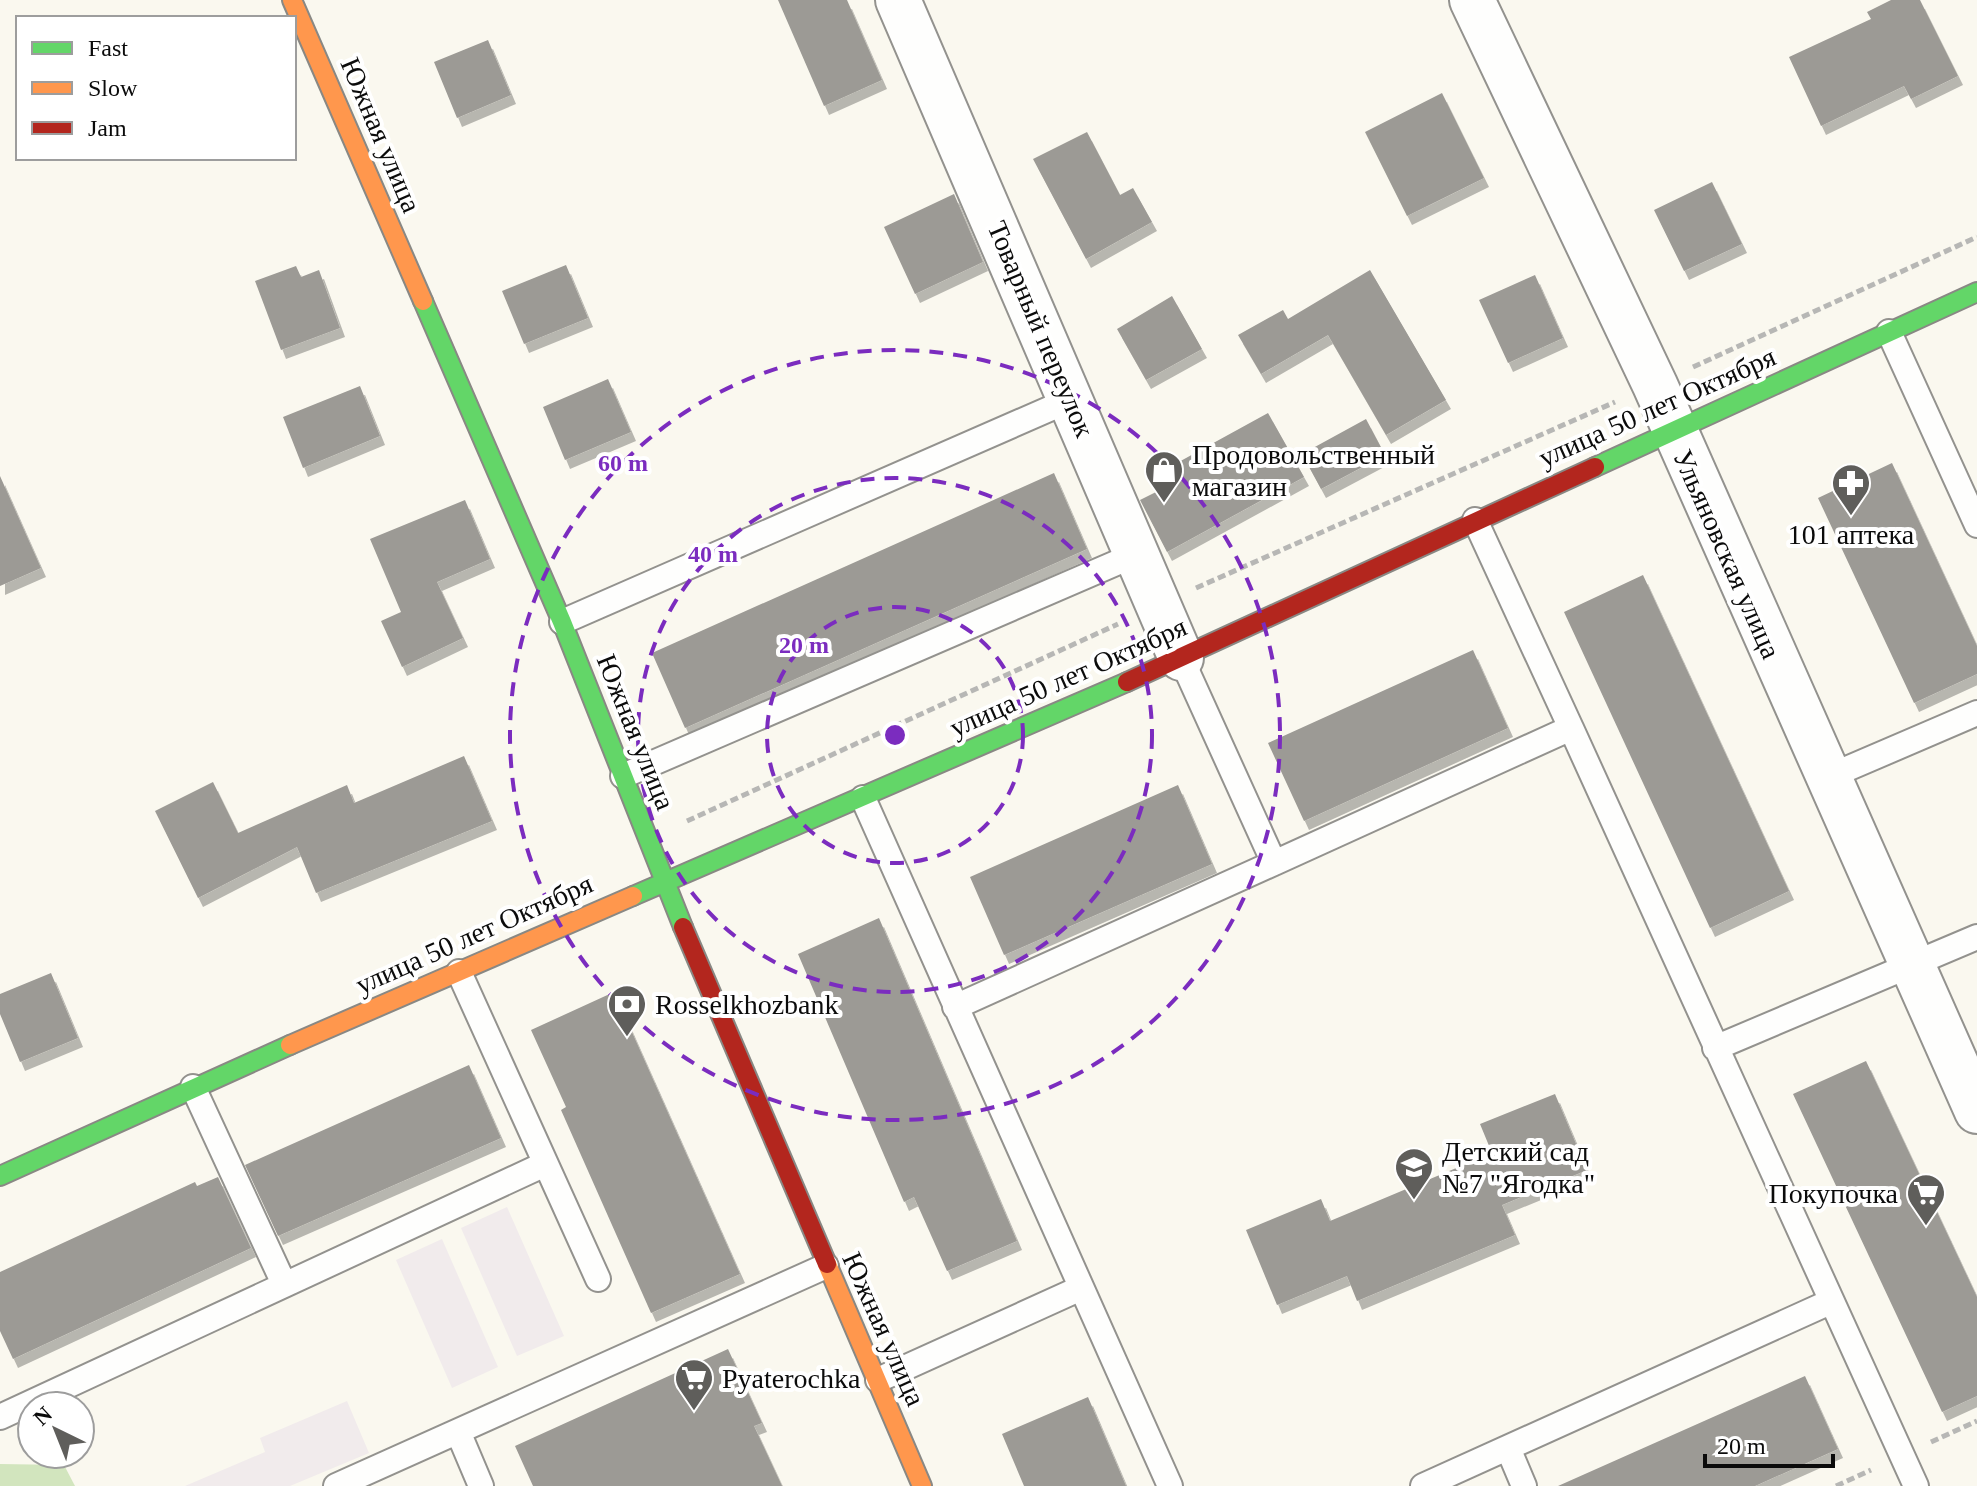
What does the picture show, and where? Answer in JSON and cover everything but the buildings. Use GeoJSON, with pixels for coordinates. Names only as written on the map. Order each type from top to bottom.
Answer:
{"type":"FeatureCollection","features":[{"type":"Feature","properties":{"kind":"main road","name":"Южная улица"},"geometry":{"type":"LineString","coordinates":[[292,0],[562,622],[664,882],[922,1486]]}},
{"type":"Feature","properties":{"kind":"main road","name":"улица 50 лет Октября"},"geometry":{"type":"LineString","coordinates":[[3,1165],[193,1087],[1181,658],[1475,520],[1977,292]]}},
{"type":"Feature","properties":{"kind":"street","name":"Товарный переулок"},"geometry":{"type":"LineString","coordinates":[[898,0],[1181,658]]}},
{"type":"Feature","properties":{"kind":"street","name":"Ульяновская улица"},"geometry":{"type":"LineString","coordinates":[[1472,0],[1655,385],[1672,432],[1977,1111]]}},
{"type":"Feature","properties":{"kind":"lane"},"geometry":{"type":"LineString","coordinates":[[1889,332],[1977,525]]}},
{"type":"Feature","properties":{"kind":"lane"},"geometry":{"type":"LineString","coordinates":[[562,622],[1072,399]]}},
{"type":"Feature","properties":{"kind":"lane"},"geometry":{"type":"LineString","coordinates":[[1475,520],[1916,1486]]}},
{"type":"Feature","properties":{"kind":"lane"},"geometry":{"type":"LineString","coordinates":[[623,776],[1137,554]]}},
{"type":"Feature","properties":{"kind":"lane"},"geometry":{"type":"LineString","coordinates":[[1181,658],[1274,863]]}},
{"type":"Feature","properties":{"kind":"lane"},"geometry":{"type":"LineString","coordinates":[[1828,777],[1977,713]]}},
{"type":"Feature","properties":{"kind":"lane"},"geometry":{"type":"LineString","coordinates":[[955,1007],[1571,728]]}},
{"type":"Feature","properties":{"kind":"lane"},"geometry":{"type":"LineString","coordinates":[[863,798],[1170,1486]]}},
{"type":"Feature","properties":{"kind":"lane"},"geometry":{"type":"LineString","coordinates":[[1715,1048],[1911,968],[1977,937]]}},
{"type":"Feature","properties":{"kind":"lane"},"geometry":{"type":"LineString","coordinates":[[459,972],[598,1279]]}},
{"type":"Feature","properties":{"kind":"lane"},"geometry":{"type":"LineString","coordinates":[[193,1087],[284,1284]]}},
{"type":"Feature","properties":{"kind":"lane"},"geometry":{"type":"LineString","coordinates":[[0,1417],[545,1164]]}},
{"type":"Feature","properties":{"kind":"lane"},"geometry":{"type":"LineString","coordinates":[[336,1486],[459,1434],[826,1266]]}},
{"type":"Feature","properties":{"kind":"lane"},"geometry":{"type":"LineString","coordinates":[[878,1380],[1081,1288]]}},
{"type":"Feature","properties":{"kind":"lane"},"geometry":{"type":"LineString","coordinates":[[1423,1486],[1830,1302]]}},
{"type":"Feature","properties":{"kind":"lane"},"geometry":{"type":"LineString","coordinates":[[459,1434],[481,1486]]}},
{"type":"Feature","properties":{"kind":"lane"},"geometry":{"type":"LineString","coordinates":[[1508,1448],[1524,1486]]}},
{"type":"Feature","properties":{"kind":"path"},"geometry":{"type":"LineString","coordinates":[[648,839],[1977,237]]}},
{"type":"Feature","properties":{"kind":"shaded area"},"geometry":{"type":"Polygon","coordinates":[[[507,1207],[564,1336],[517,1356],[461,1228],[507,1207]]]}},
{"type":"Feature","properties":{"kind":"shaded area"},"geometry":{"type":"Polygon","coordinates":[[[442,1239],[498,1367],[452,1388],[396,1260],[442,1239]]]}},
{"type":"Feature","properties":{"kind":"shaded area"},"geometry":{"type":"Polygon","coordinates":[[[347,1401],[369,1453],[290,1486],[185,1486],[265,1452],[260,1438],[347,1401]]]}},
{"type":"Feature","properties":{"kind":"green space"},"geometry":{"type":"Polygon","coordinates":[[[0,1464],[16,1464],[16,1470],[67,1470],[75,1486],[0,1486],[0,1464]]]}},
{"type":"Feature","properties":{"kind":"traffic: fast"},"geometry":{"type":"LineString","coordinates":[[1595,467],[1977,292]]}},
{"type":"Feature","properties":{"kind":"traffic: fast"},"geometry":{"type":"LineString","coordinates":[[423,301],[562,622],[683,927]]}},
{"type":"Feature","properties":{"kind":"traffic: fast"},"geometry":{"type":"LineString","coordinates":[[633,896],[1127,682]]}},
{"type":"Feature","properties":{"kind":"traffic: fast"},"geometry":{"type":"LineString","coordinates":[[0,1176],[290,1045]]}},
{"type":"Feature","properties":{"kind":"traffic: slow"},"geometry":{"type":"LineString","coordinates":[[292,0],[423,301]]}},
{"type":"Feature","properties":{"kind":"traffic: slow"},"geometry":{"type":"LineString","coordinates":[[290,1045],[633,896]]}},
{"type":"Feature","properties":{"kind":"traffic: slow"},"geometry":{"type":"LineString","coordinates":[[827,1264],[922,1486]]}},
{"type":"Feature","properties":{"kind":"traffic: jam"},"geometry":{"type":"LineString","coordinates":[[1127,682],[1595,467]]}},
{"type":"Feature","properties":{"kind":"traffic: jam"},"geometry":{"type":"LineString","coordinates":[[683,927],[827,1264]]}},
{"type":"Feature","properties":{"kind":"place","name":"Продовольственный магазин"},"geometry":{"type":"Point","coordinates":[1164,504]}},
{"type":"Feature","properties":{"kind":"place","name":"101 аптека"},"geometry":{"type":"Point","coordinates":[1851,517]}},
{"type":"Feature","properties":{"kind":"place","name":"Rosselkhozbank"},"geometry":{"type":"Point","coordinates":[627,1038]}},
{"type":"Feature","properties":{"kind":"place","name":"Детский сад №7 \"Ягодка\""},"geometry":{"type":"Point","coordinates":[1414,1201]}},
{"type":"Feature","properties":{"kind":"place","name":"Покупочка"},"geometry":{"type":"Point","coordinates":[1926,1227]}},
{"type":"Feature","properties":{"kind":"place","name":"Pyaterochka"},"geometry":{"type":"Point","coordinates":[694,1412]}}]}
